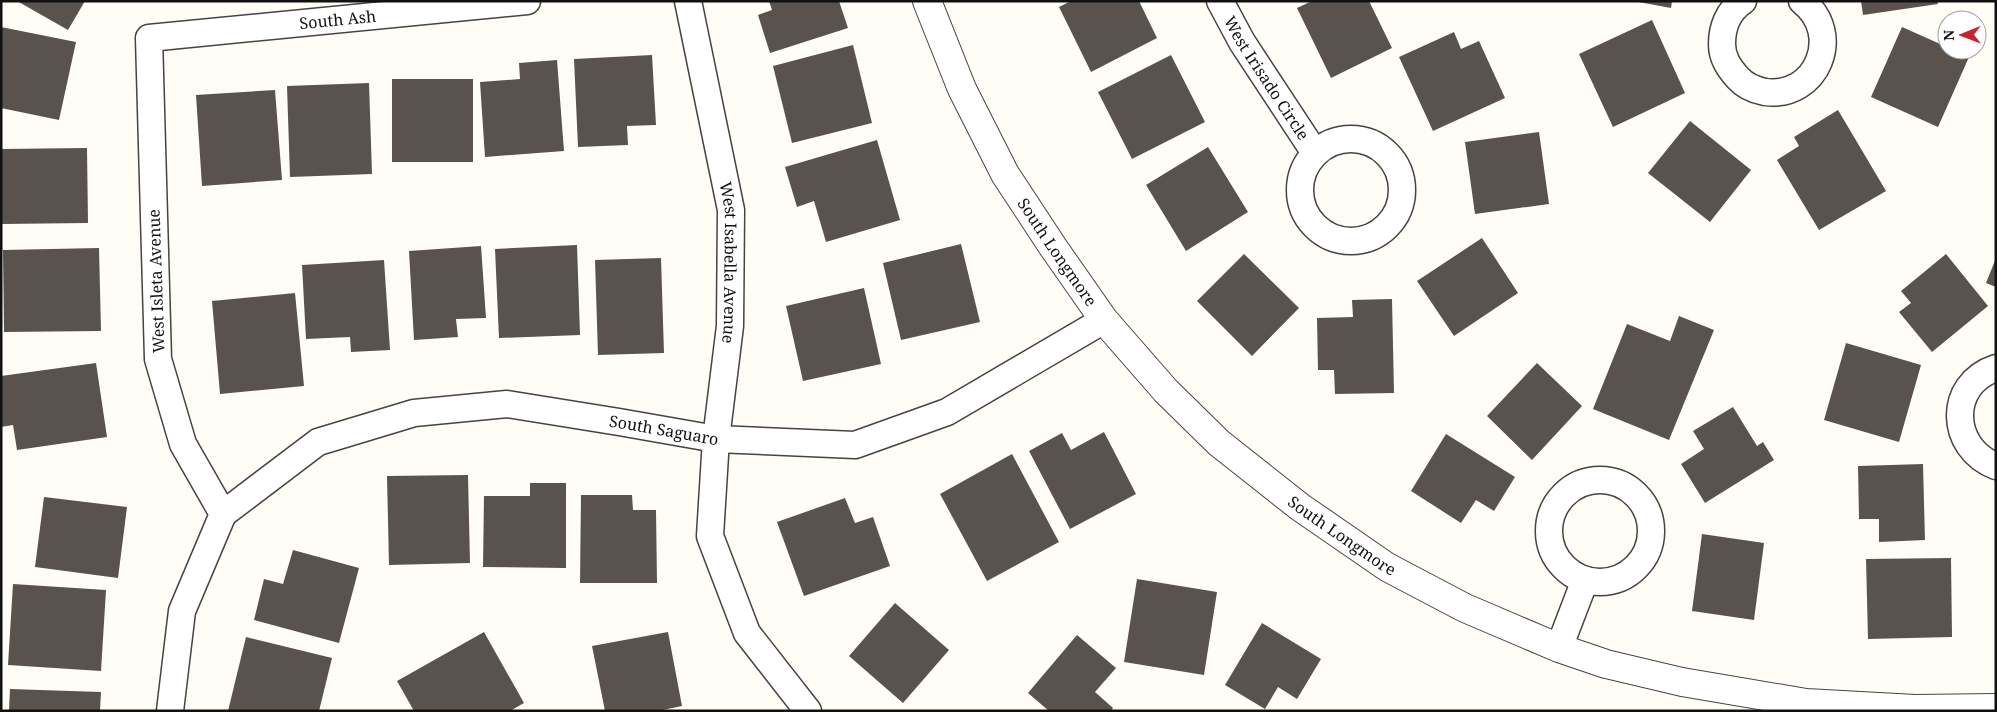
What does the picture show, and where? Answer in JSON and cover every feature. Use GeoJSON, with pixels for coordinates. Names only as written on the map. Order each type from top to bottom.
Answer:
{"type":"FeatureCollection","features":[{"type":"Feature","properties":{"kind":"street","name":"South Ash"},"geometry":{"type":"LineString","coordinates":[[149,38],[527,1]]}},
{"type":"Feature","properties":{"kind":"street","name":"West Isabella Avenue"},"geometry":{"type":"LineString","coordinates":[[688,1],[731,210],[730,326],[716,439],[710,536],[747,633],[808,711]]}},
{"type":"Feature","properties":{"kind":"street","name":"South Longmore"},"geometry":{"type":"LineString","coordinates":[[927,1],[962,89],[1005,174],[1053,248],[1104,320],[1166,391],[1218,443],[1300,507],[1387,567],[1465,608],[1559,648],[1606,664],[1682,682],[1806,703],[1915,709],[1996,708]]}},
{"type":"Feature","properties":{"kind":"street","name":"West Irisado Circle"},"geometry":{"type":"LineString","coordinates":[[1220,1],[1242,42],[1315,153]]}},
{"type":"Feature","properties":{"kind":"street"},"geometry":{"type":"LineString","coordinates":[[1743,1],[1737,5],[1728,18],[1722,34],[1722,53],[1729,69],[1741,82],[1756,90],[1774,93],[1791,89],[1806,80],[1818,66],[1823,51],[1823,35],[1818,19],[1809,6],[1802,1]]}},
{"type":"Feature","properties":{"kind":"street","name":"West Isleta Avenue"},"geometry":{"type":"LineString","coordinates":[[149,38],[158,360],[183,444],[223,514]]}},
{"type":"Feature","properties":{"kind":"street","name":"South Saguaro"},"geometry":{"type":"LineString","coordinates":[[223,514],[318,442],[414,413],[507,404],[716,439],[855,444],[947,412],[1104,320]]}},
{"type":"Feature","properties":{"kind":"street"},"geometry":{"type":"LineString","coordinates":[[1996,368],[1975,380],[1965,393],[1960,409],[1960,428],[1967,444],[1978,457],[1996,466]]}},
{"type":"Feature","properties":{"kind":"street"},"geometry":{"type":"LineString","coordinates":[[170,711],[182,611],[223,514]]}},
{"type":"Feature","properties":{"kind":"street"},"geometry":{"type":"LineString","coordinates":[[1559,648],[1585,580]]}},
{"type":"Feature","properties":{"kind":"building"},"geometry":{"type":"Polygon","coordinates":[[[17,1],[85,1],[68,30],[17,1]]]}},
{"type":"Feature","properties":{"kind":"building"},"geometry":{"type":"Polygon","coordinates":[[[769,1],[839,1],[848,28],[770,53],[758,15],[772,10],[769,1]]]}},
{"type":"Feature","properties":{"kind":"building"},"geometry":{"type":"Polygon","coordinates":[[[1071,1],[1139,1],[1157,38],[1091,72],[1059,7],[1071,1]]]}},
{"type":"Feature","properties":{"kind":"building"},"geometry":{"type":"Polygon","coordinates":[[[1312,1],[1369,1],[1392,48],[1331,78],[1297,8],[1312,1]]]}},
{"type":"Feature","properties":{"kind":"building"},"geometry":{"type":"Polygon","coordinates":[[[1633,1],[1672,1],[1671,8],[1633,1]]]}},
{"type":"Feature","properties":{"kind":"building"},"geometry":{"type":"Polygon","coordinates":[[[1861,1],[1937,1],[1938,4],[1863,15],[1861,1]]]}},
{"type":"Feature","properties":{"kind":"building"},"geometry":{"type":"Polygon","coordinates":[[[1652,20],[1685,93],[1613,127],[1579,54],[1652,20]]]}},
{"type":"Feature","properties":{"kind":"building"},"geometry":{"type":"Polygon","coordinates":[[[1,27],[76,42],[59,120],[1,108],[1,27]]]}},
{"type":"Feature","properties":{"kind":"building"},"geometry":{"type":"Polygon","coordinates":[[[1902,27],[1937,43],[1937,60],[1968,60],[1938,127],[1871,97],[1902,27]]]}},
{"type":"Feature","properties":{"kind":"building"},"geometry":{"type":"Polygon","coordinates":[[[1454,32],[1461,49],[1479,41],[1505,98],[1433,131],[1399,57],[1454,32]]]}},
{"type":"Feature","properties":{"kind":"building"},"geometry":{"type":"Polygon","coordinates":[[[853,45],[872,123],[792,143],[773,66],[853,45]]]}},
{"type":"Feature","properties":{"kind":"building"},"geometry":{"type":"Polygon","coordinates":[[[652,55],[656,125],[627,126],[628,145],[578,147],[574,59],[652,55]]]}},
{"type":"Feature","properties":{"kind":"building"},"geometry":{"type":"Polygon","coordinates":[[[1171,55],[1205,122],[1132,159],[1098,92],[1171,55]]]}},
{"type":"Feature","properties":{"kind":"building"},"geometry":{"type":"Polygon","coordinates":[[[557,60],[564,151],[485,157],[480,82],[520,79],[519,63],[557,60]]]}},
{"type":"Feature","properties":{"kind":"building"},"geometry":{"type":"Polygon","coordinates":[[[392,79],[473,79],[473,162],[392,162],[392,79]]]}},
{"type":"Feature","properties":{"kind":"building"},"geometry":{"type":"Polygon","coordinates":[[[369,83],[372,174],[290,177],[287,86],[369,83]]]}},
{"type":"Feature","properties":{"kind":"building"},"geometry":{"type":"Polygon","coordinates":[[[275,90],[282,180],[202,186],[196,95],[275,90]]]}},
{"type":"Feature","properties":{"kind":"building"},"geometry":{"type":"Polygon","coordinates":[[[1838,110],[1886,191],[1819,230],[1777,160],[1799,146],[1794,137],[1838,110]]]}},
{"type":"Feature","properties":{"kind":"building"},"geometry":{"type":"Polygon","coordinates":[[[1690,121],[1751,170],[1710,222],[1648,173],[1690,121]]]}},
{"type":"Feature","properties":{"kind":"building"},"geometry":{"type":"Polygon","coordinates":[[[1539,132],[1549,204],[1475,214],[1465,142],[1539,132]]]}},
{"type":"Feature","properties":{"kind":"building"},"geometry":{"type":"Polygon","coordinates":[[[877,140],[900,220],[826,242],[814,201],[797,207],[785,167],[877,140]]]}},
{"type":"Feature","properties":{"kind":"building"},"geometry":{"type":"Polygon","coordinates":[[[1208,147],[1248,212],[1186,251],[1146,185],[1208,147]]]}},
{"type":"Feature","properties":{"kind":"building"},"geometry":{"type":"Polygon","coordinates":[[[87,148],[88,223],[2,224],[1,149],[87,148]]]}},
{"type":"Feature","properties":{"kind":"building"},"geometry":{"type":"Polygon","coordinates":[[[1482,238],[1518,293],[1454,336],[1417,281],[1482,238]]]}},
{"type":"Feature","properties":{"kind":"building"},"geometry":{"type":"Polygon","coordinates":[[[961,244],[980,322],[901,340],[883,263],[961,244]]]}},
{"type":"Feature","properties":{"kind":"building"},"geometry":{"type":"Polygon","coordinates":[[[577,245],[580,335],[499,338],[495,249],[577,245]]]}},
{"type":"Feature","properties":{"kind":"building"},"geometry":{"type":"Polygon","coordinates":[[[481,246],[486,318],[456,319],[458,337],[414,340],[409,251],[481,246]]]}},
{"type":"Feature","properties":{"kind":"building"},"geometry":{"type":"Polygon","coordinates":[[[99,248],[101,331],[4,332],[3,250],[99,248]]]}},
{"type":"Feature","properties":{"kind":"building"},"geometry":{"type":"Polygon","coordinates":[[[1244,254],[1299,308],[1252,356],[1197,301],[1244,254]]]}},
{"type":"Feature","properties":{"kind":"building"},"geometry":{"type":"Polygon","coordinates":[[[1946,254],[1988,306],[1932,352],[1899,312],[1911,303],[1901,291],[1946,254]]]}},
{"type":"Feature","properties":{"kind":"building"},"geometry":{"type":"Polygon","coordinates":[[[661,258],[664,353],[598,355],[595,260],[661,258]]]}},
{"type":"Feature","properties":{"kind":"building"},"geometry":{"type":"Polygon","coordinates":[[[1996,258],[1996,287],[1986,283],[1996,258]]]}},
{"type":"Feature","properties":{"kind":"building"},"geometry":{"type":"Polygon","coordinates":[[[384,260],[390,350],[351,352],[350,337],[306,339],[302,265],[384,260]]]}},
{"type":"Feature","properties":{"kind":"building"},"geometry":{"type":"Polygon","coordinates":[[[864,288],[881,364],[803,381],[786,306],[864,288]]]}},
{"type":"Feature","properties":{"kind":"building"},"geometry":{"type":"Polygon","coordinates":[[[295,293],[304,386],[220,394],[212,301],[295,293]]]}},
{"type":"Feature","properties":{"kind":"building"},"geometry":{"type":"Polygon","coordinates":[[[1392,299],[1394,393],[1335,394],[1334,370],[1318,370],[1317,318],[1353,317],[1352,300],[1392,299]]]}},
{"type":"Feature","properties":{"kind":"building"},"geometry":{"type":"Polygon","coordinates":[[[1679,316],[1714,330],[1669,440],[1593,409],[1627,324],[1670,341],[1679,316]]]}},
{"type":"Feature","properties":{"kind":"building"},"geometry":{"type":"Polygon","coordinates":[[[1846,343],[1921,365],[1899,442],[1824,420],[1846,343]]]}},
{"type":"Feature","properties":{"kind":"building"},"geometry":{"type":"Polygon","coordinates":[[[96,363],[107,437],[17,450],[13,425],[1,427],[1,376],[96,363]]]}},
{"type":"Feature","properties":{"kind":"building"},"geometry":{"type":"Polygon","coordinates":[[[1537,363],[1582,406],[1532,460],[1487,416],[1537,363]]]}},
{"type":"Feature","properties":{"kind":"building"},"geometry":{"type":"Polygon","coordinates":[[[1733,407],[1757,446],[1763,442],[1774,460],[1705,503],[1681,464],[1704,449],[1693,431],[1733,407]]]}},
{"type":"Feature","properties":{"kind":"building"},"geometry":{"type":"Polygon","coordinates":[[[1104,432],[1136,494],[1070,529],[1029,451],[1062,433],[1071,450],[1104,432]]]}},
{"type":"Feature","properties":{"kind":"building"},"geometry":{"type":"Polygon","coordinates":[[[1446,434],[1515,477],[1494,511],[1476,500],[1461,523],[1411,491],[1446,434]]]}},
{"type":"Feature","properties":{"kind":"building"},"geometry":{"type":"Polygon","coordinates":[[[1012,454],[1059,542],[987,581],[940,494],[1012,454]]]}},
{"type":"Feature","properties":{"kind":"building"},"geometry":{"type":"Polygon","coordinates":[[[1923,464],[1925,540],[1879,542],[1879,519],[1859,519],[1858,466],[1923,464]]]}},
{"type":"Feature","properties":{"kind":"building"},"geometry":{"type":"Polygon","coordinates":[[[468,475],[470,563],[389,565],[387,476],[468,475]]]}},
{"type":"Feature","properties":{"kind":"building"},"geometry":{"type":"Polygon","coordinates":[[[530,483],[566,483],[566,568],[483,567],[484,496],[530,496],[530,483]]]}},
{"type":"Feature","properties":{"kind":"building"},"geometry":{"type":"Polygon","coordinates":[[[581,495],[632,495],[633,510],[656,510],[657,583],[580,583],[581,495]]]}},
{"type":"Feature","properties":{"kind":"building"},"geometry":{"type":"Polygon","coordinates":[[[44,497],[127,507],[118,578],[35,567],[44,497]]]}},
{"type":"Feature","properties":{"kind":"building"},"geometry":{"type":"Polygon","coordinates":[[[845,498],[855,523],[873,517],[890,566],[804,596],[777,522],[845,498]]]}},
{"type":"Feature","properties":{"kind":"building"},"geometry":{"type":"Polygon","coordinates":[[[1702,534],[1764,543],[1754,620],[1692,611],[1702,534]]]}},
{"type":"Feature","properties":{"kind":"building"},"geometry":{"type":"Polygon","coordinates":[[[293,550],[359,568],[339,643],[254,620],[264,579],[283,584],[293,550]]]}},
{"type":"Feature","properties":{"kind":"building"},"geometry":{"type":"Polygon","coordinates":[[[1951,558],[1952,637],[1868,639],[1866,559],[1951,558]]]}},
{"type":"Feature","properties":{"kind":"building"},"geometry":{"type":"Polygon","coordinates":[[[1137,579],[1217,592],[1204,675],[1124,662],[1137,579]]]}},
{"type":"Feature","properties":{"kind":"building"},"geometry":{"type":"Polygon","coordinates":[[[13,584],[106,590],[101,671],[8,665],[13,584]]]}},
{"type":"Feature","properties":{"kind":"building"},"geometry":{"type":"Polygon","coordinates":[[[895,603],[949,650],[903,703],[849,656],[895,603]]]}},
{"type":"Feature","properties":{"kind":"building"},"geometry":{"type":"Polygon","coordinates":[[[1262,623],[1321,659],[1297,699],[1278,687],[1265,709],[1225,685],[1262,623]]]}},
{"type":"Feature","properties":{"kind":"building"},"geometry":{"type":"Polygon","coordinates":[[[484,632],[524,703],[510,711],[414,711],[397,681],[484,632]]]}},
{"type":"Feature","properties":{"kind":"building"},"geometry":{"type":"Polygon","coordinates":[[[668,632],[682,706],[658,711],[605,711],[592,646],[668,632]]]}},
{"type":"Feature","properties":{"kind":"building"},"geometry":{"type":"Polygon","coordinates":[[[1077,635],[1116,668],[1095,692],[1113,708],[1111,711],[1049,711],[1028,693],[1077,635]]]}},
{"type":"Feature","properties":{"kind":"building"},"geometry":{"type":"Polygon","coordinates":[[[246,637],[332,658],[319,711],[228,711],[246,637]]]}},
{"type":"Feature","properties":{"kind":"building"},"geometry":{"type":"Polygon","coordinates":[[[10,689],[101,692],[100,711],[9,711],[10,689]]]}}]}
